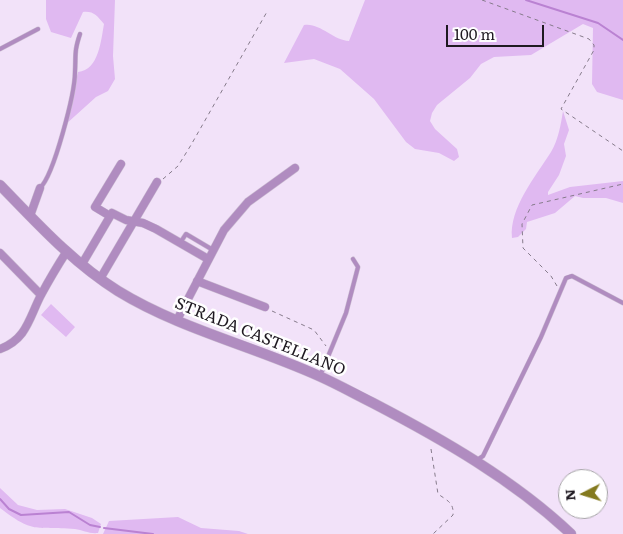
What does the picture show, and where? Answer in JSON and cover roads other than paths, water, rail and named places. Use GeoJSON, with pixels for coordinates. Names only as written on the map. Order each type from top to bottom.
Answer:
{"type":"FeatureCollection","features":[{"type":"Feature","properties":{"kind":"street"},"geometry":{"type":"LineString","coordinates":[[110,216],[96,207],[121,164]]}},
{"type":"Feature","properties":{"kind":"street"},"geometry":{"type":"LineString","coordinates":[[177,320],[224,230],[248,202],[295,168]]}},
{"type":"Feature","properties":{"kind":"street"},"geometry":{"type":"LineString","coordinates":[[100,279],[157,182]]}},
{"type":"Feature","properties":{"kind":"street","name":"STRADA CASTELLANO"},"geometry":{"type":"LineString","coordinates":[[0,185],[30,216],[82,264],[120,292],[177,320],[320,376],[415,425],[474,461],[547,512],[571,534]]}},
{"type":"Feature","properties":{"kind":"street"},"geometry":{"type":"LineString","coordinates":[[30,216],[40,188]]}},
{"type":"Feature","properties":{"kind":"street"},"geometry":{"type":"LineString","coordinates":[[82,264],[112,212],[156,229],[208,259]]}},
{"type":"Feature","properties":{"kind":"street"},"geometry":{"type":"LineString","coordinates":[[0,349],[14,343],[22,336],[29,325],[41,295],[68,251]]}},
{"type":"Feature","properties":{"kind":"street"},"geometry":{"type":"LineString","coordinates":[[0,253],[41,295]]}},
{"type":"Feature","properties":{"kind":"street"},"geometry":{"type":"LineString","coordinates":[[197,281],[265,308]]}},
{"type":"Feature","properties":{"kind":"lane"},"geometry":{"type":"LineString","coordinates":[[0,49],[38,29]]}},
{"type":"Feature","properties":{"kind":"lane"},"geometry":{"type":"LineString","coordinates":[[40,188],[45,183],[53,167],[73,86],[75,72],[74,52],[80,34]]}},
{"type":"Feature","properties":{"kind":"lane"},"geometry":{"type":"LineString","coordinates":[[180,244],[186,234],[213,250]]}},
{"type":"Feature","properties":{"kind":"lane"},"geometry":{"type":"LineString","coordinates":[[320,376],[346,313],[358,267],[353,259]]}},
{"type":"Feature","properties":{"kind":"lane"},"geometry":{"type":"LineString","coordinates":[[474,461],[482,456],[541,337],[566,278],[572,276],[623,304]]}},
{"type":"Feature","properties":{"kind":"waterway"},"geometry":{"type":"LineString","coordinates":[[526,0],[598,23],[623,40]]}},
{"type":"Feature","properties":{"kind":"waterway"},"geometry":{"type":"LineString","coordinates":[[0,499],[9,509],[21,515],[69,512],[90,525],[100,527]]}},
{"type":"Feature","properties":{"kind":"waterway"},"geometry":{"type":"LineString","coordinates":[[104,528],[153,534]]}}]}
